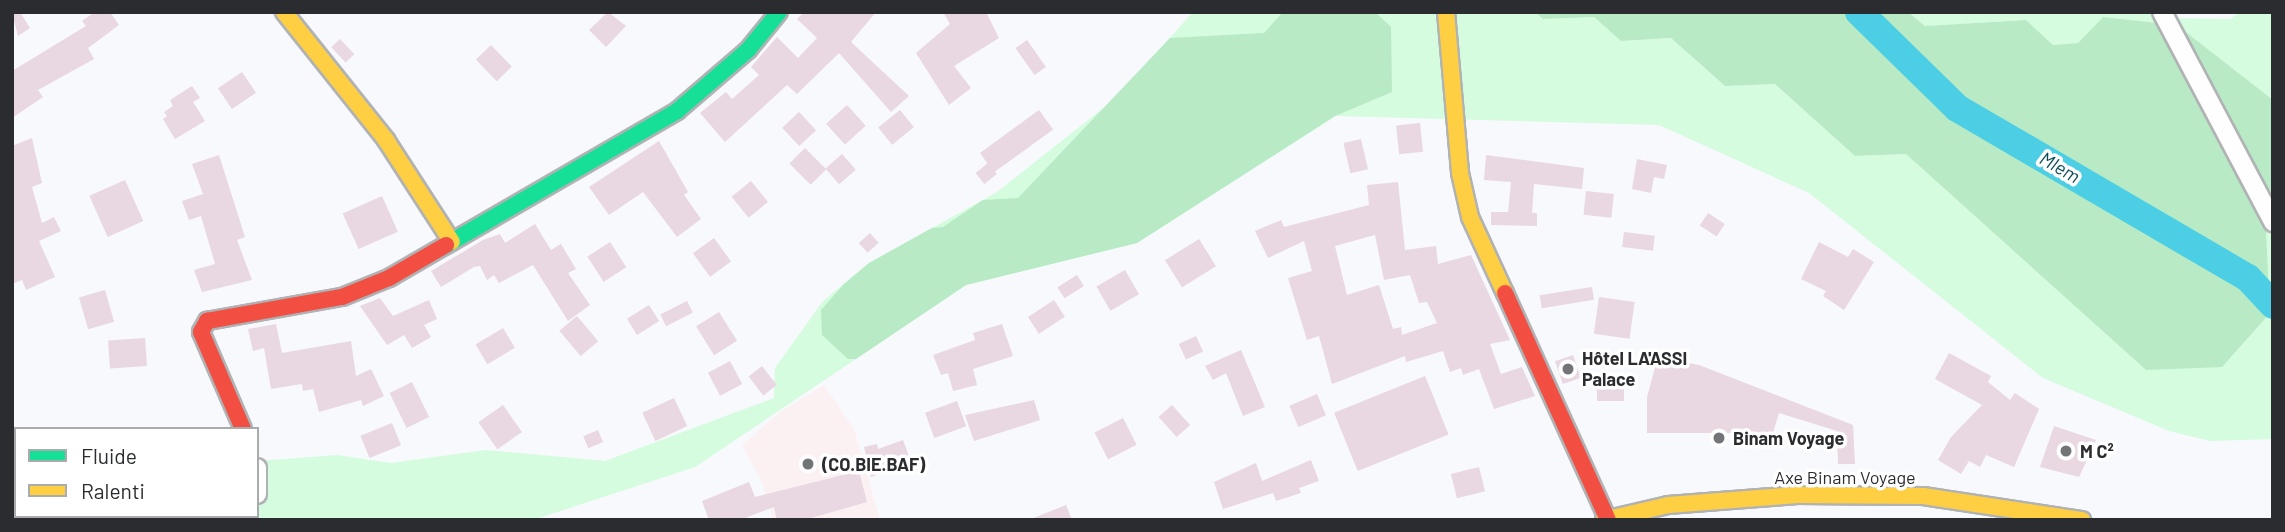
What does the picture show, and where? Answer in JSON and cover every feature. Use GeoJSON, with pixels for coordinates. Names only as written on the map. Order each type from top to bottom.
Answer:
{"type":"FeatureCollection","features":[{"type":"Feature","properties":{"kind":"main road"},"geometry":{"type":"LineString","coordinates":[[284,12],[386,140],[452,242]]}},
{"type":"Feature","properties":{"kind":"main road"},"geometry":{"type":"LineString","coordinates":[[242,427],[201,332],[202,325],[219,318],[362,291],[452,242],[677,111],[748,50],[779,12]]}},
{"type":"Feature","properties":{"kind":"main road"},"geometry":{"type":"LineString","coordinates":[[1446,12],[1461,173],[1470,217],[1607,519]]}},
{"type":"Feature","properties":{"kind":"main road","name":"Axe Binam Voyage"},"geometry":{"type":"LineString","coordinates":[[1607,519],[1668,505],[1737,497],[1969,509],[2082,520]]}},
{"type":"Feature","properties":{"kind":"main road","name":"Axe Binam Voyage"},"geometry":{"type":"LineString","coordinates":[[1728,518],[1798,510],[1969,509],[1986,520]]}},
{"type":"Feature","properties":{"kind":"street"},"geometry":{"type":"LineString","coordinates":[[2162,12],[2273,222]]}},
{"type":"Feature","properties":{"kind":"shaded area","name":"(CO.BIE.BAF)"},"geometry":{"type":"Polygon","coordinates":[[[824,385],[854,429],[880,520],[773,520],[762,482],[742,445],[780,412],[824,385]]]}},
{"type":"Feature","properties":{"kind":"green space"},"geometry":{"type":"Polygon","coordinates":[[[1193,12],[1535,12],[1543,19],[1594,17],[1621,41],[1671,38],[1725,86],[1775,84],[1855,156],[1906,154],[2146,370],[2273,203],[2273,439],[2210,441],[2169,431],[2043,378],[1809,193],[1659,125],[1336,116],[1137,243],[966,285],[695,467],[533,520],[110,520],[259,518],[259,461],[337,455],[391,463],[486,450],[605,461],[774,398],[775,368],[823,301],[869,263],[997,192],[1116,98],[1193,12]]]}},
{"type":"Feature","properties":{"kind":"green space"},"geometry":{"type":"Polygon","coordinates":[[[1283,12],[1375,12],[1391,27],[1392,92],[1335,116],[1137,243],[966,285],[856,359],[848,359],[822,335],[821,310],[844,284],[869,263],[932,228],[943,227],[983,200],[1018,198],[1170,38],[1264,33],[1283,12]]]}},
{"type":"Feature","properties":{"kind":"green space"},"geometry":{"type":"Polygon","coordinates":[[[1535,12],[1908,12],[1925,26],[2026,20],[2053,45],[2078,43],[2103,17],[2158,23],[2168,18],[2273,100],[2273,203],[2265,212],[2270,313],[2222,367],[2146,370],[1906,154],[1855,156],[1775,84],[1725,86],[1671,38],[1621,41],[1594,17],[1543,19],[1535,12]]]}},
{"type":"Feature","properties":{"kind":"green space"},"geometry":{"type":"Polygon","coordinates":[[[1908,12],[2150,12],[2168,18],[2158,23],[2103,17],[2078,43],[2053,45],[2026,20],[1925,26],[1908,12]]]}},
{"type":"Feature","properties":{"kind":"green space"},"geometry":{"type":"Polygon","coordinates":[[[2240,12],[2273,12],[2273,100],[2168,18],[2230,19],[2240,12]]]}},
{"type":"Feature","properties":{"kind":"building"},"geometry":{"type":"Polygon","coordinates":[[[12,12],[20,12],[30,28],[18,36],[12,12]]]}},
{"type":"Feature","properties":{"kind":"building"},"geometry":{"type":"Polygon","coordinates":[[[95,12],[110,12],[119,25],[88,48],[94,59],[38,90],[43,97],[12,118],[12,71],[86,26],[82,21],[95,12]]]}},
{"type":"Feature","properties":{"kind":"building"},"geometry":{"type":"Polygon","coordinates":[[[608,12],[626,26],[606,47],[589,30],[608,12]]]}},
{"type":"Feature","properties":{"kind":"building"},"geometry":{"type":"Polygon","coordinates":[[[804,12],[876,12],[851,42],[909,96],[891,112],[839,53],[797,94],[787,85],[725,142],[700,113],[726,92],[732,99],[759,75],[751,67],[777,37],[798,58],[817,38],[797,19],[804,12]]]}},
{"type":"Feature","properties":{"kind":"building"},"geometry":{"type":"Polygon","coordinates":[[[943,12],[986,12],[999,38],[954,66],[971,88],[949,105],[916,53],[950,24],[943,12]]]}},
{"type":"Feature","properties":{"kind":"building"},"geometry":{"type":"Polygon","coordinates":[[[340,39],[354,54],[346,63],[331,47],[340,39]]]}},
{"type":"Feature","properties":{"kind":"building"},"geometry":{"type":"Polygon","coordinates":[[[1027,40],[1046,67],[1034,75],[1016,48],[1027,40]]]}},
{"type":"Feature","properties":{"kind":"building"},"geometry":{"type":"Polygon","coordinates":[[[491,45],[512,67],[497,81],[476,60],[491,45]]]}},
{"type":"Feature","properties":{"kind":"building"},"geometry":{"type":"Polygon","coordinates":[[[242,72],[256,93],[232,109],[218,88],[242,72]]]}},
{"type":"Feature","properties":{"kind":"building"},"geometry":{"type":"Polygon","coordinates":[[[192,86],[200,98],[193,102],[205,121],[175,139],[163,119],[167,116],[164,112],[173,106],[170,100],[192,86]]]}},
{"type":"Feature","properties":{"kind":"building"},"geometry":{"type":"Polygon","coordinates":[[[847,105],[866,126],[845,145],[826,124],[847,105]]]}},
{"type":"Feature","properties":{"kind":"building"},"geometry":{"type":"Polygon","coordinates":[[[900,110],[914,127],[892,145],[878,128],[900,110]]]}},
{"type":"Feature","properties":{"kind":"building"},"geometry":{"type":"Polygon","coordinates":[[[1039,110],[1053,129],[994,172],[980,153],[1039,110]]]}},
{"type":"Feature","properties":{"kind":"building"},"geometry":{"type":"Polygon","coordinates":[[[799,112],[816,130],[799,146],[782,128],[799,112]]]}},
{"type":"Feature","properties":{"kind":"building"},"geometry":{"type":"Polygon","coordinates":[[[1420,123],[1423,152],[1399,154],[1396,126],[1420,123]]]}},
{"type":"Feature","properties":{"kind":"building"},"geometry":{"type":"Polygon","coordinates":[[[32,138],[42,183],[32,187],[42,223],[54,217],[61,231],[39,241],[55,277],[26,290],[22,280],[12,284],[12,146],[32,138]]]}},
{"type":"Feature","properties":{"kind":"building"},"geometry":{"type":"Polygon","coordinates":[[[1361,139],[1368,169],[1350,173],[1343,143],[1361,139]]]}},
{"type":"Feature","properties":{"kind":"building"},"geometry":{"type":"Polygon","coordinates":[[[659,141],[688,192],[684,195],[701,219],[677,237],[643,192],[609,215],[589,187],[659,141]]]}},
{"type":"Feature","properties":{"kind":"building"},"geometry":{"type":"Polygon","coordinates":[[[805,148],[826,169],[811,185],[789,164],[805,148]]]}},
{"type":"Feature","properties":{"kind":"building"},"geometry":{"type":"Polygon","coordinates":[[[842,154],[856,170],[839,184],[825,168],[842,154]]]}},
{"type":"Feature","properties":{"kind":"building"},"geometry":{"type":"Polygon","coordinates":[[[219,155],[245,237],[237,240],[252,280],[202,292],[194,270],[215,264],[201,216],[189,220],[182,201],[203,194],[192,164],[219,155]]]}},
{"type":"Feature","properties":{"kind":"building"},"geometry":{"type":"Polygon","coordinates":[[[1486,155],[1584,168],[1582,189],[1534,184],[1532,213],[1537,213],[1537,226],[1491,225],[1491,212],[1508,212],[1511,182],[1484,180],[1486,155]]]}},
{"type":"Feature","properties":{"kind":"building"},"geometry":{"type":"Polygon","coordinates":[[[1637,159],[1667,165],[1664,179],[1654,177],[1651,193],[1632,189],[1637,159]]]}},
{"type":"Feature","properties":{"kind":"building"},"geometry":{"type":"Polygon","coordinates":[[[988,163],[997,174],[984,184],[976,173],[988,163]]]}},
{"type":"Feature","properties":{"kind":"building"},"geometry":{"type":"Polygon","coordinates":[[[125,180],[143,221],[108,237],[89,196],[125,180]]]}},
{"type":"Feature","properties":{"kind":"building"},"geometry":{"type":"Polygon","coordinates":[[[751,181],[768,202],[749,218],[732,197],[751,181]]]}},
{"type":"Feature","properties":{"kind":"building"},"geometry":{"type":"Polygon","coordinates":[[[1398,182],[1405,250],[1436,246],[1438,264],[1471,255],[1510,340],[1490,344],[1501,374],[1522,367],[1535,396],[1494,409],[1479,369],[1463,375],[1461,368],[1450,372],[1443,351],[1406,362],[1405,356],[1332,384],[1319,336],[1307,340],[1288,278],[1312,271],[1304,241],[1268,258],[1255,231],[1281,220],[1284,227],[1369,205],[1367,185],[1398,182]],[[1375,235],[1335,246],[1347,295],[1379,285],[1393,329],[1401,327],[1402,335],[1437,323],[1427,302],[1419,303],[1410,275],[1384,280],[1375,235]]]}},
{"type":"Feature","properties":{"kind":"building"},"geometry":{"type":"Polygon","coordinates":[[[1586,191],[1614,194],[1611,218],[1583,215],[1586,191]]]}},
{"type":"Feature","properties":{"kind":"building"},"geometry":{"type":"Polygon","coordinates":[[[382,196],[398,232],[359,249],[343,213],[382,196]]]}},
{"type":"Feature","properties":{"kind":"building"},"geometry":{"type":"Polygon","coordinates":[[[1708,213],[1725,224],[1717,236],[1700,226],[1708,213]]]}},
{"type":"Feature","properties":{"kind":"building"},"geometry":{"type":"Polygon","coordinates":[[[535,224],[551,250],[561,244],[576,269],[568,273],[590,305],[568,321],[533,265],[499,283],[494,275],[487,280],[480,266],[474,267],[441,287],[431,271],[483,240],[500,234],[505,243],[535,224]]]}},
{"type":"Feature","properties":{"kind":"building"},"geometry":{"type":"Polygon","coordinates":[[[1624,232],[1655,236],[1653,251],[1622,247],[1624,232]]]}},
{"type":"Feature","properties":{"kind":"building"},"geometry":{"type":"Polygon","coordinates":[[[870,233],[879,243],[868,253],[859,243],[870,233]]]}},
{"type":"Feature","properties":{"kind":"building"},"geometry":{"type":"Polygon","coordinates":[[[714,238],[731,261],[710,277],[693,253],[714,238]]]}},
{"type":"Feature","properties":{"kind":"building"},"geometry":{"type":"Polygon","coordinates":[[[1199,239],[1216,266],[1182,287],[1165,260],[1199,239]]]}},
{"type":"Feature","properties":{"kind":"building"},"geometry":{"type":"Polygon","coordinates":[[[610,242],[626,267],[604,282],[587,257],[610,242]]]}},
{"type":"Feature","properties":{"kind":"building"},"geometry":{"type":"Polygon","coordinates":[[[1819,242],[1848,257],[1853,249],[1874,262],[1844,310],[1823,296],[1826,291],[1801,279],[1819,242]]]}},
{"type":"Feature","properties":{"kind":"building"},"geometry":{"type":"Polygon","coordinates":[[[1125,270],[1139,294],[1110,311],[1096,286],[1125,270]]]}},
{"type":"Feature","properties":{"kind":"building"},"geometry":{"type":"Polygon","coordinates":[[[1077,275],[1084,286],[1064,298],[1057,287],[1077,275]]]}},
{"type":"Feature","properties":{"kind":"building"},"geometry":{"type":"Polygon","coordinates":[[[1592,287],[1594,300],[1542,308],[1540,295],[1592,287]]]}},
{"type":"Feature","properties":{"kind":"building"},"geometry":{"type":"Polygon","coordinates":[[[105,290],[114,322],[88,329],[79,297],[105,290]]]}},
{"type":"Feature","properties":{"kind":"building"},"geometry":{"type":"Polygon","coordinates":[[[1599,297],[1635,302],[1630,339],[1594,334],[1599,297]]]}},
{"type":"Feature","properties":{"kind":"building"},"geometry":{"type":"Polygon","coordinates":[[[380,298],[393,316],[429,300],[437,319],[424,325],[431,337],[412,348],[404,335],[387,345],[360,306],[380,298]]]}},
{"type":"Feature","properties":{"kind":"building"},"geometry":{"type":"Polygon","coordinates":[[[1054,300],[1065,317],[1039,334],[1028,317],[1054,300]]]}},
{"type":"Feature","properties":{"kind":"building"},"geometry":{"type":"Polygon","coordinates":[[[687,301],[693,313],[666,326],[660,315],[687,301]]]}},
{"type":"Feature","properties":{"kind":"building"},"geometry":{"type":"Polygon","coordinates":[[[649,305],[659,321],[637,335],[627,319],[649,305]]]}},
{"type":"Feature","properties":{"kind":"building"},"geometry":{"type":"Polygon","coordinates":[[[719,312],[737,341],[714,355],[696,326],[719,312]]]}},
{"type":"Feature","properties":{"kind":"building"},"geometry":{"type":"Polygon","coordinates":[[[577,316],[598,341],[581,356],[559,331],[577,316]]]}},
{"type":"Feature","properties":{"kind":"building"},"geometry":{"type":"Polygon","coordinates":[[[276,324],[282,353],[351,341],[356,376],[371,369],[384,396],[363,406],[361,400],[319,412],[313,389],[303,391],[302,384],[271,389],[264,348],[253,351],[248,329],[276,324]]]}},
{"type":"Feature","properties":{"kind":"building"},"geometry":{"type":"Polygon","coordinates":[[[1002,324],[1013,356],[973,369],[977,385],[953,391],[948,373],[941,375],[933,355],[975,340],[973,333],[1002,324]]]}},
{"type":"Feature","properties":{"kind":"building"},"geometry":{"type":"Polygon","coordinates":[[[503,328],[515,348],[487,364],[476,344],[503,328]]]}},
{"type":"Feature","properties":{"kind":"building"},"geometry":{"type":"Polygon","coordinates":[[[1196,336],[1203,351],[1186,359],[1179,344],[1196,336]]]}},
{"type":"Feature","properties":{"kind":"building"},"geometry":{"type":"Polygon","coordinates":[[[145,338],[147,366],[110,369],[108,341],[145,338]]]}},
{"type":"Feature","properties":{"kind":"building"},"geometry":{"type":"Polygon","coordinates":[[[1241,350],[1265,407],[1243,416],[1226,373],[1213,380],[1205,366],[1241,350]]]}},
{"type":"Feature","properties":{"kind":"building"},"geometry":{"type":"Polygon","coordinates":[[[1949,353],[1991,376],[1988,382],[2010,400],[2015,393],[2039,409],[2014,467],[1986,455],[1980,467],[1969,461],[1961,474],[1938,460],[1951,437],[1982,405],[1935,379],[1949,353]]]}},
{"type":"Feature","properties":{"kind":"building","name":"Hôtel LA'ASSI Palace"},"geometry":{"type":"Polygon","coordinates":[[[1573,355],[1581,378],[1563,384],[1555,361],[1573,355]]]}},
{"type":"Feature","properties":{"kind":"building"},"geometry":{"type":"Polygon","coordinates":[[[1658,357],[1699,365],[1853,425],[1855,464],[1838,464],[1837,431],[1779,413],[1773,433],[1647,433],[1647,397],[1658,357]]]}},
{"type":"Feature","properties":{"kind":"building"},"geometry":{"type":"Polygon","coordinates":[[[730,361],[742,384],[720,396],[708,373],[730,361]]]}},
{"type":"Feature","properties":{"kind":"building"},"geometry":{"type":"Polygon","coordinates":[[[762,366],[777,385],[763,395],[749,376],[762,366]]]}},
{"type":"Feature","properties":{"kind":"building"},"geometry":{"type":"Polygon","coordinates":[[[1425,376],[1449,434],[1358,471],[1334,413],[1425,376]]]}},
{"type":"Feature","properties":{"kind":"building"},"geometry":{"type":"Polygon","coordinates":[[[412,382],[429,417],[407,428],[390,393],[412,382]]]}},
{"type":"Feature","properties":{"kind":"building"},"geometry":{"type":"Polygon","coordinates":[[[1597,387],[1624,387],[1624,401],[1597,401],[1597,387]]]}},
{"type":"Feature","properties":{"kind":"building"},"geometry":{"type":"Polygon","coordinates":[[[1317,394],[1326,415],[1298,427],[1289,406],[1317,394]]]}},
{"type":"Feature","properties":{"kind":"building"},"geometry":{"type":"Polygon","coordinates":[[[674,398],[687,426],[655,441],[642,413],[674,398]]]}},
{"type":"Feature","properties":{"kind":"building"},"geometry":{"type":"Polygon","coordinates":[[[1034,400],[1040,420],[974,441],[965,415],[1034,400]]]}},
{"type":"Feature","properties":{"kind":"building"},"geometry":{"type":"Polygon","coordinates":[[[957,401],[966,426],[934,438],[925,413],[957,401]]]}},
{"type":"Feature","properties":{"kind":"building"},"geometry":{"type":"Polygon","coordinates":[[[503,405],[522,432],[497,449],[478,422],[503,405]]]}},
{"type":"Feature","properties":{"kind":"building"},"geometry":{"type":"Polygon","coordinates":[[[1172,405],[1190,425],[1177,437],[1159,417],[1172,405]]]}},
{"type":"Feature","properties":{"kind":"building"},"geometry":{"type":"Polygon","coordinates":[[[1123,418],[1137,445],[1108,459],[1094,433],[1123,418]]]}},
{"type":"Feature","properties":{"kind":"building"},"geometry":{"type":"Polygon","coordinates":[[[392,423],[401,445],[369,458],[360,436],[392,423]]]}},
{"type":"Feature","properties":{"kind":"building","name":"M C²"},"geometry":{"type":"Polygon","coordinates":[[[2054,426],[2096,440],[2079,477],[2040,467],[2054,426]]]}},
{"type":"Feature","properties":{"kind":"building"},"geometry":{"type":"Polygon","coordinates":[[[598,430],[603,442],[588,448],[583,436],[598,430]]]}},
{"type":"Feature","properties":{"kind":"building"},"geometry":{"type":"Polygon","coordinates":[[[903,440],[911,462],[871,477],[864,447],[877,444],[878,449],[903,440]]]}},
{"type":"Feature","properties":{"kind":"building"},"geometry":{"type":"Polygon","coordinates":[[[1311,460],[1319,481],[1299,488],[1301,493],[1276,501],[1273,493],[1223,509],[1214,482],[1256,463],[1262,481],[1311,460]]]}},
{"type":"Feature","properties":{"kind":"building"},"geometry":{"type":"Polygon","coordinates":[[[1479,467],[1485,491],[1457,498],[1451,474],[1479,467]]]}},
{"type":"Feature","properties":{"kind":"building"},"geometry":{"type":"Polygon","coordinates":[[[859,471],[867,502],[804,520],[777,520],[774,507],[740,520],[709,520],[702,501],[749,482],[755,497],[859,471]]]}},
{"type":"Feature","properties":{"kind":"building"},"geometry":{"type":"Polygon","coordinates":[[[1066,505],[1072,520],[1031,520],[1031,519],[1066,505]]]}},
{"type":"Feature","properties":{"kind":"waterway","name":"Mlem"},"geometry":{"type":"LineString","coordinates":[[1859,12],[1957,108],[2248,278],[2273,305]]}},
{"type":"Feature","properties":{"kind":"traffic: fast"},"geometry":{"type":"LineString","coordinates":[[446,245],[677,111],[748,50],[779,12]]}},
{"type":"Feature","properties":{"kind":"traffic: slow"},"geometry":{"type":"LineString","coordinates":[[284,12],[386,140],[452,242]]}},
{"type":"Feature","properties":{"kind":"traffic: slow"},"geometry":{"type":"LineString","coordinates":[[1446,12],[1460,173],[1470,217],[1505,293]]}},
{"type":"Feature","properties":{"kind":"traffic: slow"},"geometry":{"type":"LineString","coordinates":[[1604,520],[1668,505],[1798,495],[1923,496],[2082,520]]}},
{"type":"Feature","properties":{"kind":"traffic: jam"},"geometry":{"type":"LineString","coordinates":[[242,427],[201,332],[207,321],[342,297],[389,278],[446,245]]}},
{"type":"Feature","properties":{"kind":"traffic: jam"},"geometry":{"type":"LineString","coordinates":[[1505,293],[1608,520]]}},
{"type":"Feature","properties":{"kind":"place","name":"Hôtel LA'ASSI Palace"},"geometry":{"type":"Point","coordinates":[1568,369]}},
{"type":"Feature","properties":{"kind":"place","name":"Binam Voyage"},"geometry":{"type":"Point","coordinates":[1719,438]}},
{"type":"Feature","properties":{"kind":"place","name":"M C²"},"geometry":{"type":"Point","coordinates":[2066,451]}},
{"type":"Feature","properties":{"kind":"place","name":"(CO.BIE.BAF)"},"geometry":{"type":"Point","coordinates":[808,464]}}]}
